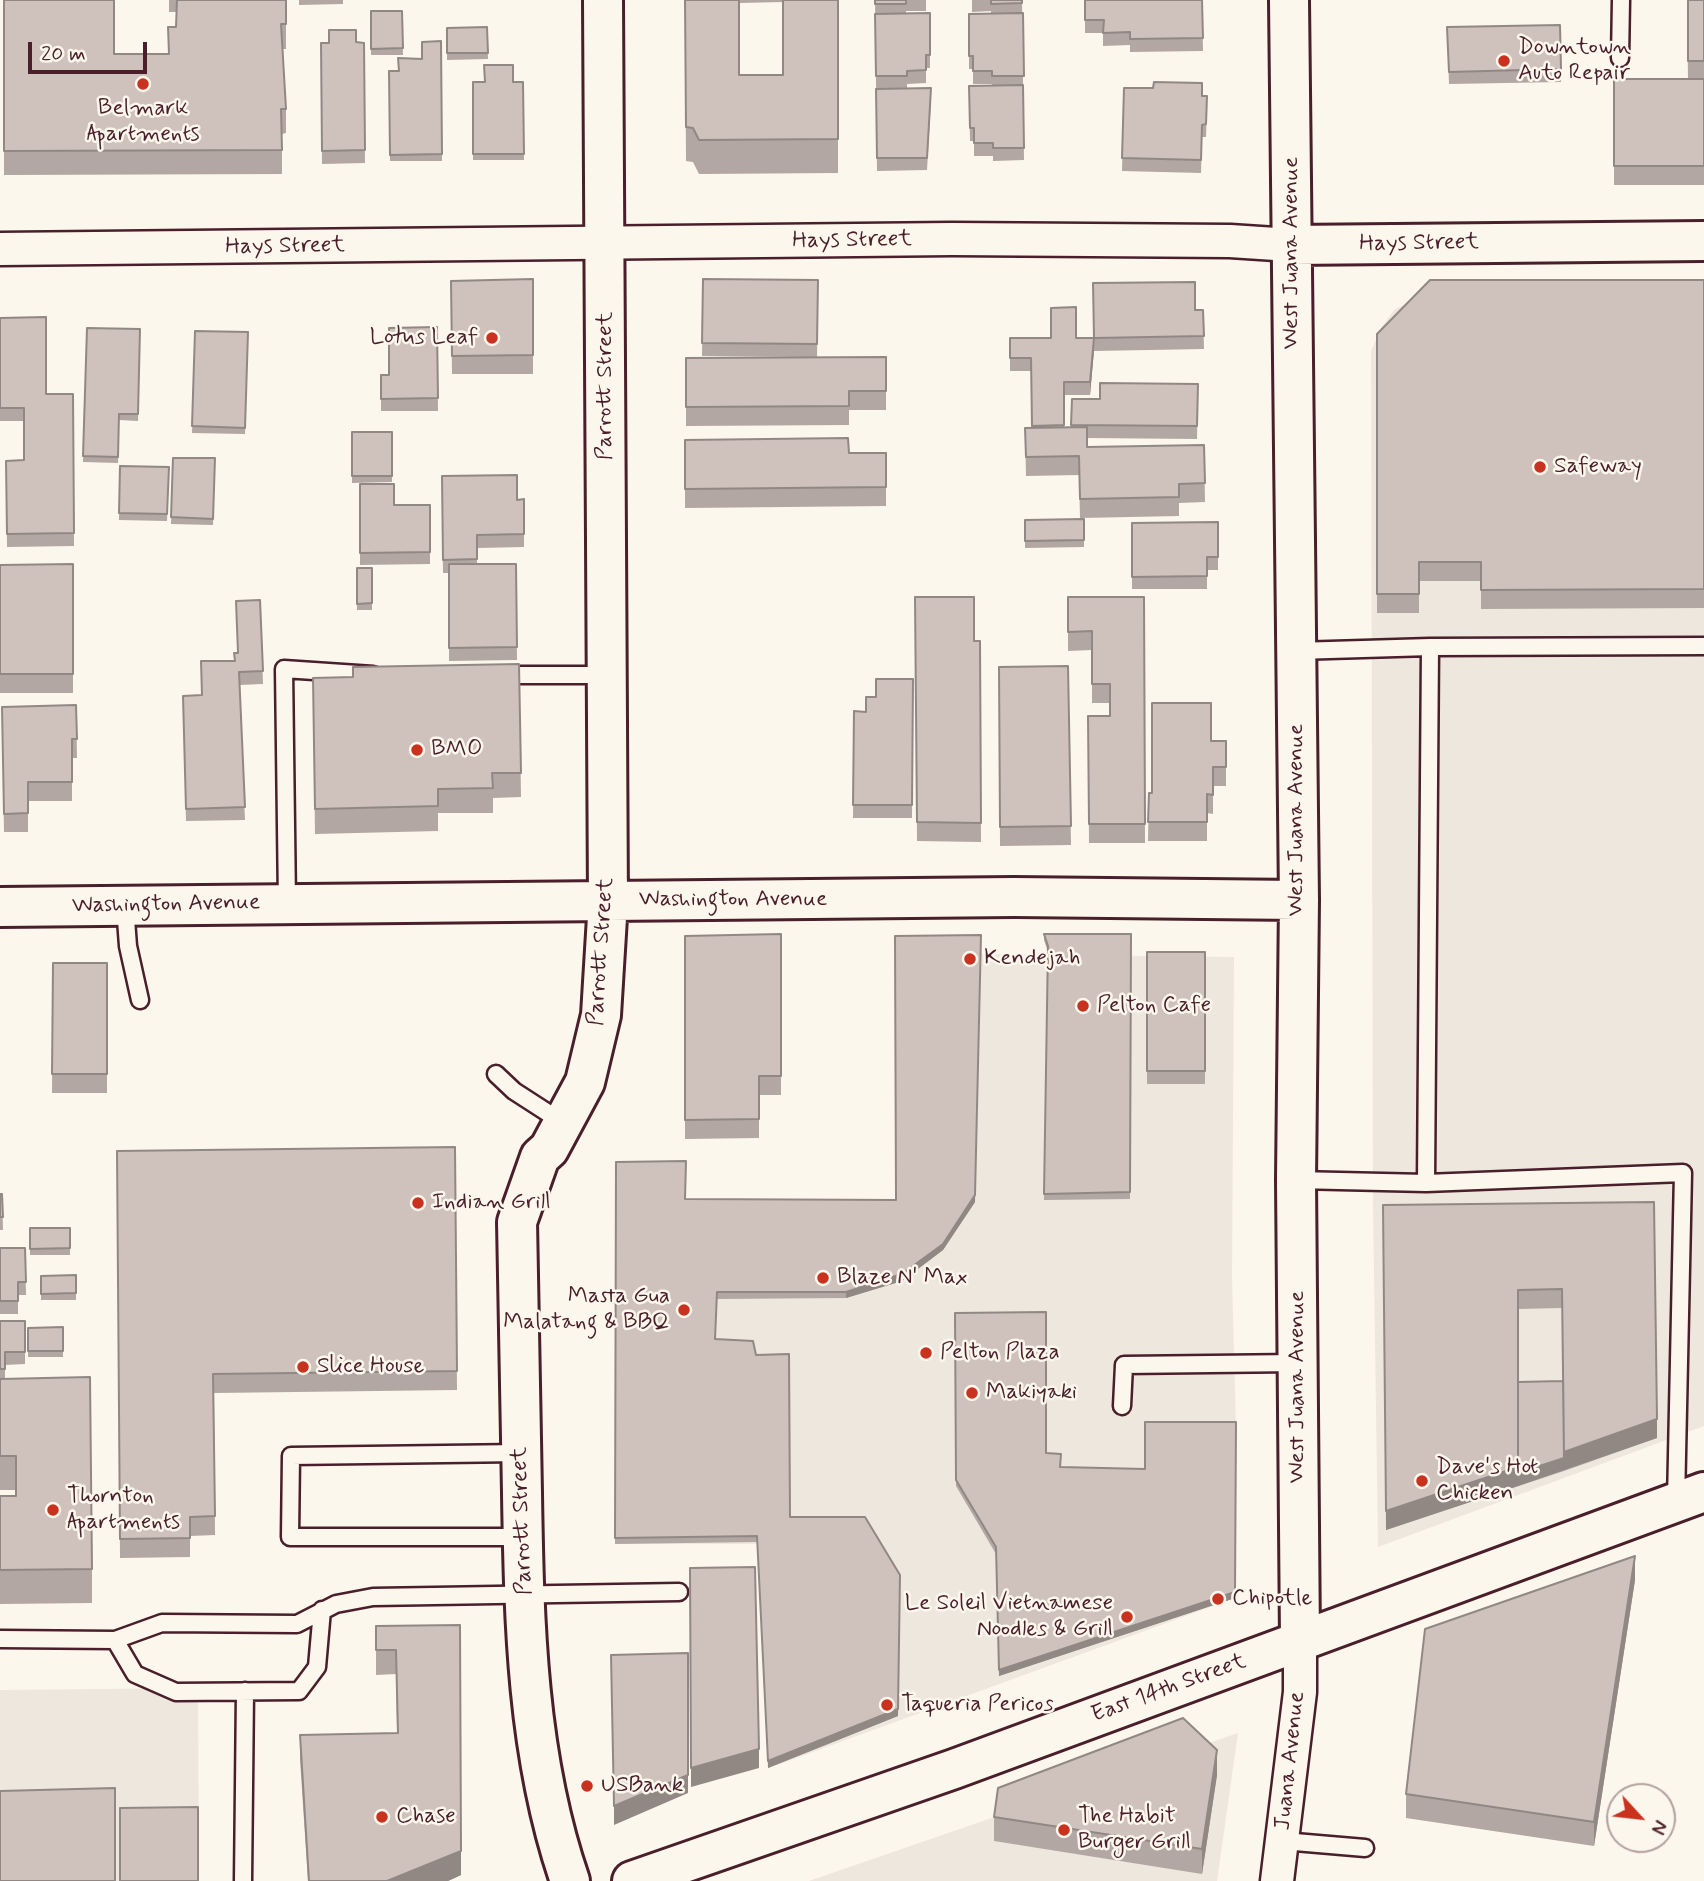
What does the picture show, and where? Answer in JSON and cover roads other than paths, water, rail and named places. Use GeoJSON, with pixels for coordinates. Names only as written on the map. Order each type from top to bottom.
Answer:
{"type":"FeatureCollection","features":[{"type":"Feature","properties":{"kind":"street","name":"Parrott Street"},"geometry":{"type":"LineString","coordinates":[[570,1881],[553,1832],[542,1786],[527,1645],[517,1222],[540,1157],[549,1149],[585,1083],[601,1015],[608,901],[603,0]]}},
{"type":"Feature","properties":{"kind":"street","name":"West Juana Avenue"},"geometry":{"type":"LineString","coordinates":[[1289,0],[1299,900],[1296,1180],[1300,1641]]}},
{"type":"Feature","properties":{"kind":"street","name":"Hays Street"},"geometry":{"type":"LineString","coordinates":[[0,249],[952,239],[1230,241],[1291,245],[1704,241]]}},
{"type":"Feature","properties":{"kind":"street","name":"Washington Avenue"},"geometry":{"type":"LineString","coordinates":[[0,907],[1014,897],[1299,900]]}},
{"type":"Feature","properties":{"kind":"street","name":"East 14th Street"},"geometry":{"type":"LineString","coordinates":[[632,1881],[857,1804],[1690,1497]]}},
{"type":"Feature","properties":{"kind":"street","name":"Juana Avenue"},"geometry":{"type":"LineString","coordinates":[[1277,1881],[1300,1692],[1300,1641]]}},
{"type":"Feature","properties":{"kind":"lane"},"geometry":{"type":"LineString","coordinates":[[1620,58],[1621,0]]}},
{"type":"Feature","properties":{"kind":"lane"},"geometry":{"type":"LineString","coordinates":[[1296,651],[1430,647],[1704,646]]}},
{"type":"Feature","properties":{"kind":"lane"},"geometry":{"type":"LineString","coordinates":[[1426,1183],[1430,647]]}},
{"type":"Feature","properties":{"kind":"lane"},"geometry":{"type":"LineString","coordinates":[[287,904],[284,669],[384,675]]}},
{"type":"Feature","properties":{"kind":"lane"},"geometry":{"type":"LineString","coordinates":[[489,675],[606,675]]}},
{"type":"Feature","properties":{"kind":"lane"},"geometry":{"type":"LineString","coordinates":[[125,906],[128,946],[139,1000]]}},
{"type":"Feature","properties":{"kind":"lane"},"geometry":{"type":"LineString","coordinates":[[496,1074],[514,1091],[562,1122]]}},
{"type":"Feature","properties":{"kind":"lane"},"geometry":{"type":"LineString","coordinates":[[1296,1180],[1426,1183],[1682,1173],[1690,1497]]}},
{"type":"Feature","properties":{"kind":"lane"},"geometry":{"type":"LineString","coordinates":[[1122,1406],[1124,1365],[1297,1363]]}},
{"type":"Feature","properties":{"kind":"lane"},"geometry":{"type":"LineString","coordinates":[[521,1453],[290,1456],[290,1537],[523,1537]]}},
{"type":"Feature","properties":{"kind":"lane"},"geometry":{"type":"LineString","coordinates":[[0,1639],[115,1640],[162,1623],[297,1624],[336,1604],[373,1597],[679,1592]]}},
{"type":"Feature","properties":{"kind":"lane"},"geometry":{"type":"LineString","coordinates":[[115,1640],[135,1674],[176,1692],[299,1691],[317,1667],[323,1610]]}},
{"type":"Feature","properties":{"kind":"lane"},"geometry":{"type":"LineString","coordinates":[[243,1881],[245,1691]]}},
{"type":"Feature","properties":{"kind":"lane"},"geometry":{"type":"LineString","coordinates":[[1283,1841],[1365,1848]]}},
{"type":"Feature","properties":{"kind":"place","name":"Downtown Auto Repair"},"geometry":{"type":"Point","coordinates":[1504,61]}},
{"type":"Feature","properties":{"kind":"place","name":"Belmark Apartments"},"geometry":{"type":"Point","coordinates":[143,84]}},
{"type":"Feature","properties":{"kind":"place","name":"Lotus Leaf"},"geometry":{"type":"Point","coordinates":[492,338]}},
{"type":"Feature","properties":{"kind":"place","name":"Safeway"},"geometry":{"type":"Point","coordinates":[1540,467]}},
{"type":"Feature","properties":{"kind":"place","name":"BMO"},"geometry":{"type":"Point","coordinates":[417,750]}},
{"type":"Feature","properties":{"kind":"place","name":"Kendejah"},"geometry":{"type":"Point","coordinates":[970,959]}},
{"type":"Feature","properties":{"kind":"place","name":"Pelton Cafe"},"geometry":{"type":"Point","coordinates":[1083,1006]}},
{"type":"Feature","properties":{"kind":"place","name":"Indian Grill"},"geometry":{"type":"Point","coordinates":[418,1203]}},
{"type":"Feature","properties":{"kind":"place","name":"Blaze N' Max"},"geometry":{"type":"Point","coordinates":[823,1278]}},
{"type":"Feature","properties":{"kind":"place","name":"Masta Gua Malatang & BBQ"},"geometry":{"type":"Point","coordinates":[684,1310]}},
{"type":"Feature","properties":{"kind":"place","name":"Pelton Plaza"},"geometry":{"type":"Point","coordinates":[926,1353]}},
{"type":"Feature","properties":{"kind":"place","name":"Slice House"},"geometry":{"type":"Point","coordinates":[303,1367]}},
{"type":"Feature","properties":{"kind":"place","name":"Makiyaki"},"geometry":{"type":"Point","coordinates":[972,1393]}},
{"type":"Feature","properties":{"kind":"place","name":"Dave's Hot Chicken"},"geometry":{"type":"Point","coordinates":[1422,1481]}},
{"type":"Feature","properties":{"kind":"place","name":"Thornton Apartments"},"geometry":{"type":"Point","coordinates":[53,1510]}},
{"type":"Feature","properties":{"kind":"place","name":"Chipotle"},"geometry":{"type":"Point","coordinates":[1218,1599]}},
{"type":"Feature","properties":{"kind":"place","name":"Le Soleil Vietnamese Noodles & Grill"},"geometry":{"type":"Point","coordinates":[1127,1617]}},
{"type":"Feature","properties":{"kind":"place","name":"Taqueria Pericos"},"geometry":{"type":"Point","coordinates":[887,1705]}},
{"type":"Feature","properties":{"kind":"place","name":"USBank"},"geometry":{"type":"Point","coordinates":[587,1786]}},
{"type":"Feature","properties":{"kind":"place","name":"Chase"},"geometry":{"type":"Point","coordinates":[382,1817]}},
{"type":"Feature","properties":{"kind":"place","name":"The Habit Burger Grill"},"geometry":{"type":"Point","coordinates":[1064,1830]}}]}
